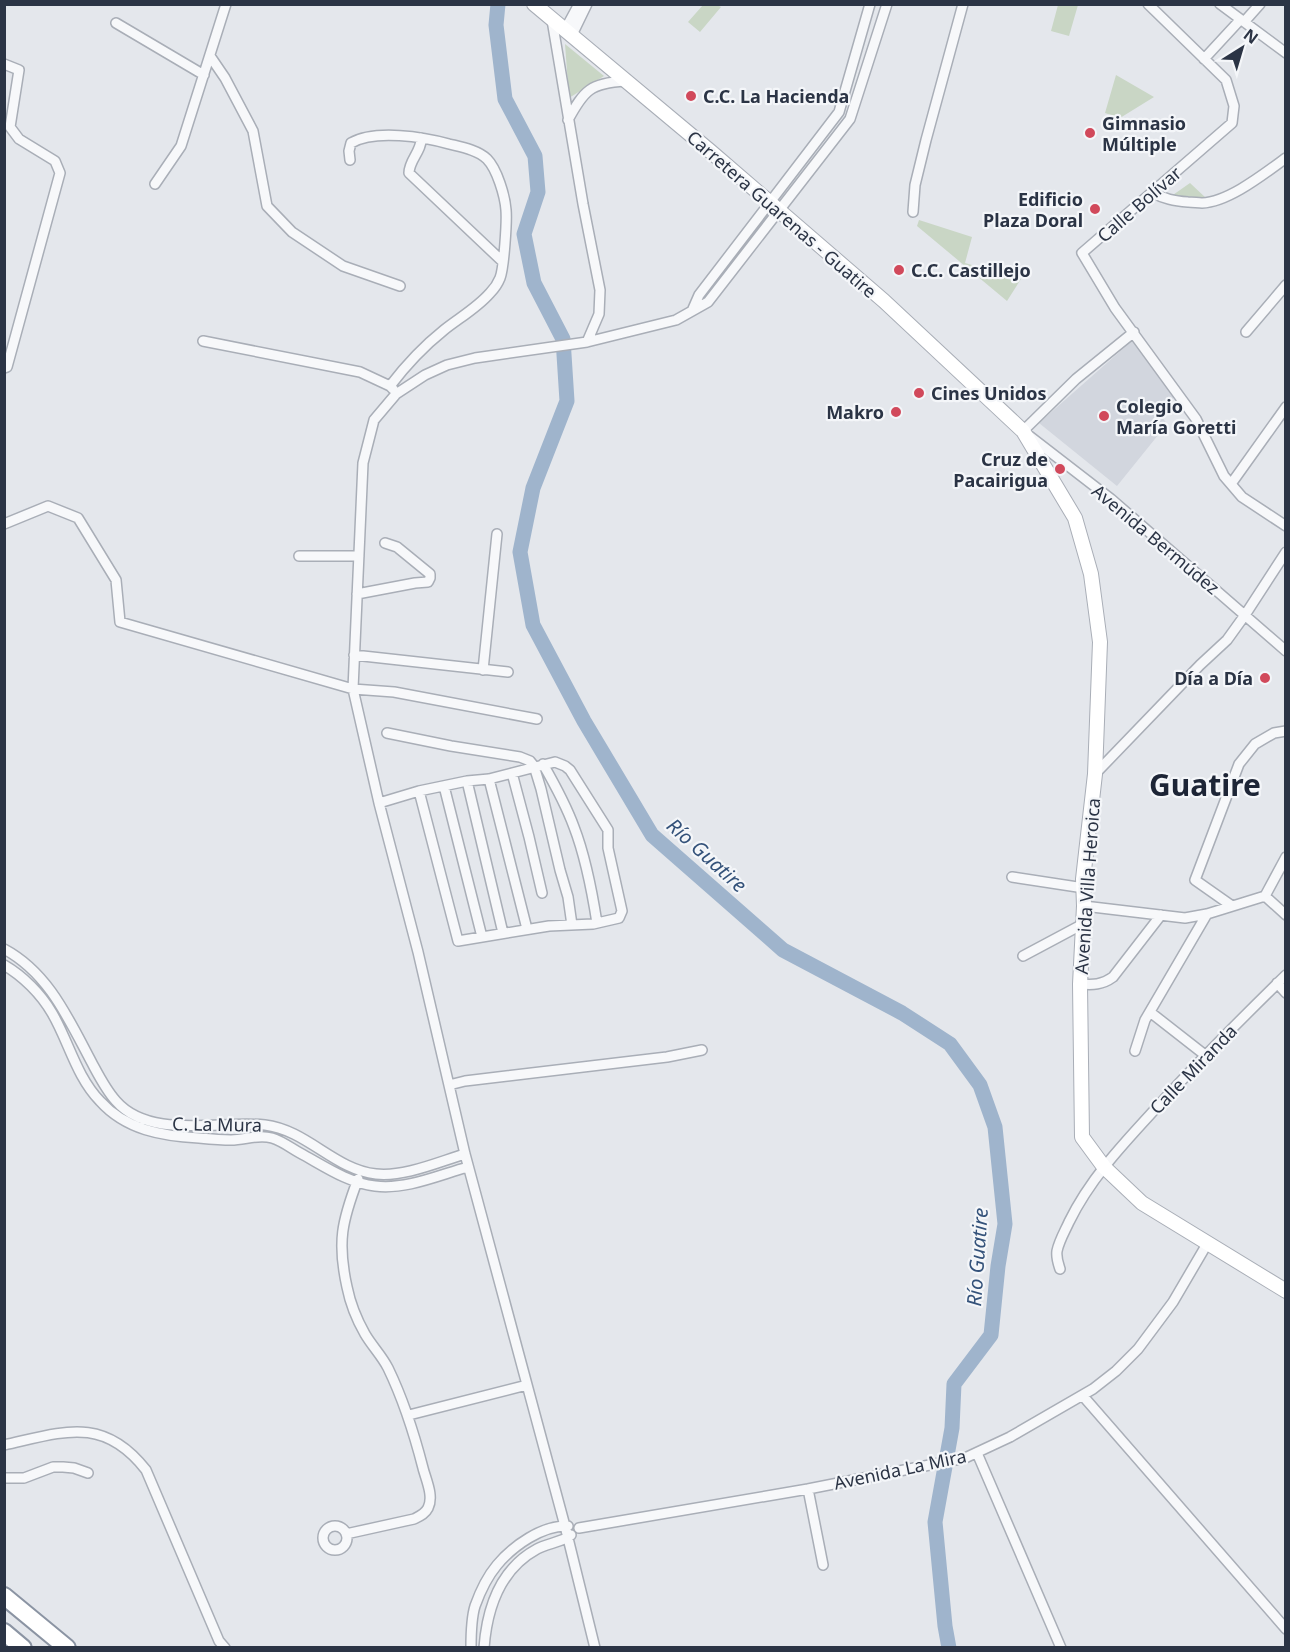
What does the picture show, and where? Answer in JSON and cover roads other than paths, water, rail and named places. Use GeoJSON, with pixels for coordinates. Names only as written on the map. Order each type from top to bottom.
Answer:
{"type":"FeatureCollection","features":[{"type":"Feature","properties":{"kind":"highway"},"geometry":{"type":"LineString","coordinates":[[4,1596],[67,1647]]}},
{"type":"Feature","properties":{"kind":"highway"},"geometry":{"type":"LineString","coordinates":[[4,1632],[23,1647]]}},
{"type":"Feature","properties":{"kind":"main road","name":"Carretera Guarenas - Guatire"},"geometry":{"type":"LineString","coordinates":[[543,12],[884,300],[1023,431]]}},
{"type":"Feature","properties":{"kind":"main road","name":"Avenida Villa Heroica"},"geometry":{"type":"LineString","coordinates":[[1023,431],[1075,518],[1091,574],[1100,642],[1095,774],[1084,888],[1080,984],[1082,1137],[1104,1167],[1142,1203],[1286,1291]]}},
{"type":"Feature","properties":{"kind":"street"},"geometry":{"type":"LineString","coordinates":[[155,184],[181,146],[226,4]]}},
{"type":"Feature","properties":{"kind":"street"},"geometry":{"type":"LineString","coordinates":[[568,32],[579,4]]}},
{"type":"Feature","properties":{"kind":"street"},"geometry":{"type":"LineString","coordinates":[[568,32],[587,4]]}},
{"type":"Feature","properties":{"kind":"street"},"geometry":{"type":"LineString","coordinates":[[393,390],[447,365],[475,358],[587,342],[676,320],[708,302],[839,112],[870,4]]}},
{"type":"Feature","properties":{"kind":"street"},"geometry":{"type":"LineString","coordinates":[[774,207],[850,118],[887,4]]}},
{"type":"Feature","properties":{"kind":"street"},"geometry":{"type":"LineString","coordinates":[[913,212],[915,185],[963,4]]}},
{"type":"Feature","properties":{"kind":"street","name":"Calle Bolívar"},"geometry":{"type":"LineString","coordinates":[[1148,4],[1226,80],[1234,105],[1232,123],[1082,253],[1115,308],[1196,419],[1224,476],[1242,497],[1286,526]]}},
{"type":"Feature","properties":{"kind":"street"},"geometry":{"type":"LineString","coordinates":[[1220,4],[1286,53]]}},
{"type":"Feature","properties":{"kind":"street"},"geometry":{"type":"LineString","coordinates":[[1204,59],[1260,4]]}},
{"type":"Feature","properties":{"kind":"street"},"geometry":{"type":"LineString","coordinates":[[543,12],[568,120],[600,291],[599,314],[587,342]]}},
{"type":"Feature","properties":{"kind":"street"},"geometry":{"type":"LineString","coordinates":[[116,23],[204,75]]}},
{"type":"Feature","properties":{"kind":"street"},"geometry":{"type":"LineString","coordinates":[[210,56],[225,78],[253,131],[267,206],[292,232],[343,266],[400,286]]}},
{"type":"Feature","properties":{"kind":"street"},"geometry":{"type":"LineString","coordinates":[[4,64],[19,70],[10,127],[20,139],[55,161],[60,173],[7,367],[4,368]]}},
{"type":"Feature","properties":{"kind":"street"},"geometry":{"type":"LineString","coordinates":[[568,120],[578,101],[593,87],[603,83],[625,81]]}},
{"type":"Feature","properties":{"kind":"street"},"geometry":{"type":"LineString","coordinates":[[350,160],[351,143],[373,137],[394,135],[421,138],[462,147],[488,159],[494,168],[506,209],[501,277],[490,294],[443,331],[400,373],[387,403],[374,420],[363,463],[353,689],[468,1167],[565,1526],[595,1647]]}},
{"type":"Feature","properties":{"kind":"street"},"geometry":{"type":"LineString","coordinates":[[421,138],[421,143],[410,166],[410,172],[503,262]]}},
{"type":"Feature","properties":{"kind":"street"},"geometry":{"type":"LineString","coordinates":[[1152,192],[1172,201],[1204,203],[1223,198],[1263,175],[1286,158]]}},
{"type":"Feature","properties":{"kind":"street"},"geometry":{"type":"LineString","coordinates":[[1246,332],[1286,285]]}},
{"type":"Feature","properties":{"kind":"street"},"geometry":{"type":"LineString","coordinates":[[1023,431],[1131,329]]}},
{"type":"Feature","properties":{"kind":"street"},"geometry":{"type":"LineString","coordinates":[[203,341],[360,372],[393,390]]}},
{"type":"Feature","properties":{"kind":"street"},"geometry":{"type":"LineString","coordinates":[[1230,484],[1286,407]]}},
{"type":"Feature","properties":{"kind":"street","name":"Avenida Bermúdez"},"geometry":{"type":"LineString","coordinates":[[1023,431],[1111,499],[1286,651]]}},
{"type":"Feature","properties":{"kind":"street"},"geometry":{"type":"LineString","coordinates":[[4,524],[48,506],[78,518],[116,580],[120,622],[353,689],[394,692],[537,719]]}},
{"type":"Feature","properties":{"kind":"street"},"geometry":{"type":"LineString","coordinates":[[483,670],[497,534]]}},
{"type":"Feature","properties":{"kind":"street"},"geometry":{"type":"LineString","coordinates":[[357,594],[428,582],[430,574],[397,547],[385,543]]}},
{"type":"Feature","properties":{"kind":"street"},"geometry":{"type":"LineString","coordinates":[[1095,774],[1227,640],[1286,552]]}},
{"type":"Feature","properties":{"kind":"street"},"geometry":{"type":"LineString","coordinates":[[298,555],[358,556]]}},
{"type":"Feature","properties":{"kind":"street"},"geometry":{"type":"LineString","coordinates":[[354,655],[508,672]]}},
{"type":"Feature","properties":{"kind":"street"},"geometry":{"type":"LineString","coordinates":[[1232,906],[1195,880],[1239,764],[1255,744],[1274,733],[1286,731]]}},
{"type":"Feature","properties":{"kind":"street"},"geometry":{"type":"LineString","coordinates":[[387,733],[520,757],[539,765],[557,789],[575,829],[591,885],[597,923]]}},
{"type":"Feature","properties":{"kind":"street"},"geometry":{"type":"LineString","coordinates":[[379,803],[419,791],[489,779],[555,762],[570,770],[608,830],[608,848],[622,911],[619,918],[597,923],[527,929],[458,941],[419,791]]}},
{"type":"Feature","properties":{"kind":"street"},"geometry":{"type":"LineString","coordinates":[[539,765],[541,789],[568,897],[572,925]]}},
{"type":"Feature","properties":{"kind":"street"},"geometry":{"type":"LineString","coordinates":[[512,772],[530,837],[542,893]]}},
{"type":"Feature","properties":{"kind":"street"},"geometry":{"type":"LineString","coordinates":[[489,779],[527,929]]}},
{"type":"Feature","properties":{"kind":"street"},"geometry":{"type":"LineString","coordinates":[[467,782],[502,933]]}},
{"type":"Feature","properties":{"kind":"street"},"geometry":{"type":"LineString","coordinates":[[444,786],[482,936]]}},
{"type":"Feature","properties":{"kind":"street"},"geometry":{"type":"LineString","coordinates":[[1084,906],[1185,918],[1207,914],[1265,896],[1286,857]]}},
{"type":"Feature","properties":{"kind":"street"},"geometry":{"type":"LineString","coordinates":[[1012,877],[1084,888]]}},
{"type":"Feature","properties":{"kind":"street"},"geometry":{"type":"LineString","coordinates":[[1265,896],[1286,915]]}},
{"type":"Feature","properties":{"kind":"street"},"geometry":{"type":"LineString","coordinates":[[1135,1051],[1145,1020],[1207,914]]}},
{"type":"Feature","properties":{"kind":"street"},"geometry":{"type":"LineString","coordinates":[[1080,984],[1097,985],[1113,977],[1161,915]]}},
{"type":"Feature","properties":{"kind":"street"},"geometry":{"type":"LineString","coordinates":[[1023,956],[1083,924]]}},
{"type":"Feature","properties":{"kind":"street","name":"C. La Mura"},"geometry":{"type":"LineString","coordinates":[[4,949],[14,954],[33,970],[54,994],[115,1101],[138,1117],[177,1125],[274,1126],[292,1133],[344,1164],[361,1171],[389,1175],[404,1173],[465,1154]]}},
{"type":"Feature","properties":{"kind":"street"},"geometry":{"type":"LineString","coordinates":[[4,965],[26,981],[52,1013],[87,1085],[100,1102],[120,1119],[136,1128],[170,1136],[232,1140],[265,1137],[357,1182],[377,1186],[411,1184],[468,1167]]}},
{"type":"Feature","properties":{"kind":"street","name":"Calle Miranda"},"geometry":{"type":"LineString","coordinates":[[1060,1269],[1056,1259],[1057,1250],[1064,1233],[1079,1202],[1104,1167],[1205,1055],[1286,975]]}},
{"type":"Feature","properties":{"kind":"street"},"geometry":{"type":"LineString","coordinates":[[1277,983],[1286,993]]}},
{"type":"Feature","properties":{"kind":"street"},"geometry":{"type":"LineString","coordinates":[[1150,1012],[1205,1055]]}},
{"type":"Feature","properties":{"kind":"street"},"geometry":{"type":"LineString","coordinates":[[449,1085],[465,1081],[667,1057],[702,1050]]}},
{"type":"Feature","properties":{"kind":"street"},"geometry":{"type":"LineString","coordinates":[[346,1534],[414,1519],[423,1515],[430,1502],[429,1489],[401,1396],[386,1365],[364,1333],[347,1288],[341,1237],[347,1209],[361,1171]]}},
{"type":"Feature","properties":{"kind":"street","name":"Avenida La Mira"},"geometry":{"type":"LineString","coordinates":[[471,1647],[474,1609],[486,1581],[496,1566],[522,1544],[549,1529],[565,1526],[579,1528],[910,1470],[965,1458],[1010,1437],[1083,1396],[1116,1371],[1138,1349],[1173,1302],[1207,1244]]}},
{"type":"Feature","properties":{"kind":"street"},"geometry":{"type":"LineString","coordinates":[[408,1415],[527,1385]]}},
{"type":"Feature","properties":{"kind":"street"},"geometry":{"type":"LineString","coordinates":[[1083,1396],[1286,1629]]}},
{"type":"Feature","properties":{"kind":"street"},"geometry":{"type":"LineString","coordinates":[[4,1445],[63,1432],[86,1431],[102,1434],[115,1440],[138,1459],[146,1470],[219,1641],[225,1647]]}},
{"type":"Feature","properties":{"kind":"street"},"geometry":{"type":"LineString","coordinates":[[977,1453],[1061,1647]]}},
{"type":"Feature","properties":{"kind":"street"},"geometry":{"type":"LineString","coordinates":[[4,1478],[24,1478],[53,1467],[74,1468],[88,1473]]}},
{"type":"Feature","properties":{"kind":"street"},"geometry":{"type":"LineString","coordinates":[[808,1489],[824,1565]]}},
{"type":"Feature","properties":{"kind":"street"},"geometry":{"type":"LineString","coordinates":[[484,1647],[492,1602],[506,1576],[527,1555],[555,1541],[567,1539],[579,1528]]}},
{"type":"Feature","properties":{"kind":"waterway","name":"Río Guatire"},"geometry":{"type":"LineString","coordinates":[[498,4],[496,25],[505,99],[535,156],[538,192],[524,234],[534,283],[563,339],[567,401],[533,488],[520,552],[533,625],[584,721],[652,835],[783,950],[902,1013],[950,1044],[980,1085],[995,1127],[1005,1224],[991,1335],[954,1384],[952,1428],[935,1522],[949,1648]]}},
{"type":"Feature","properties":{"kind":"place","name":"C.C. La Hacienda"},"geometry":{"type":"Point","coordinates":[691,96]}},
{"type":"Feature","properties":{"kind":"place","name":"Gimnasio Múltiple"},"geometry":{"type":"Point","coordinates":[1090,133]}},
{"type":"Feature","properties":{"kind":"place","name":"Edificio Plaza Doral"},"geometry":{"type":"Point","coordinates":[1095,209]}},
{"type":"Feature","properties":{"kind":"place","name":"C.C. Castillejo"},"geometry":{"type":"Point","coordinates":[899,270]}},
{"type":"Feature","properties":{"kind":"place","name":"Cines Unidos"},"geometry":{"type":"Point","coordinates":[919,393]}},
{"type":"Feature","properties":{"kind":"place","name":"Makro"},"geometry":{"type":"Point","coordinates":[896,412]}},
{"type":"Feature","properties":{"kind":"place","name":"Colegio María Goretti"},"geometry":{"type":"Point","coordinates":[1104,416]}},
{"type":"Feature","properties":{"kind":"place","name":"Cruz de Pacairigua"},"geometry":{"type":"Point","coordinates":[1060,469]}},
{"type":"Feature","properties":{"kind":"place","name":"Día a Día"},"geometry":{"type":"Point","coordinates":[1265,678]}},
{"type":"Feature","properties":{"kind":"district","name":"Guatire"},"geometry":{"type":"Point","coordinates":[1205,784]}}]}
